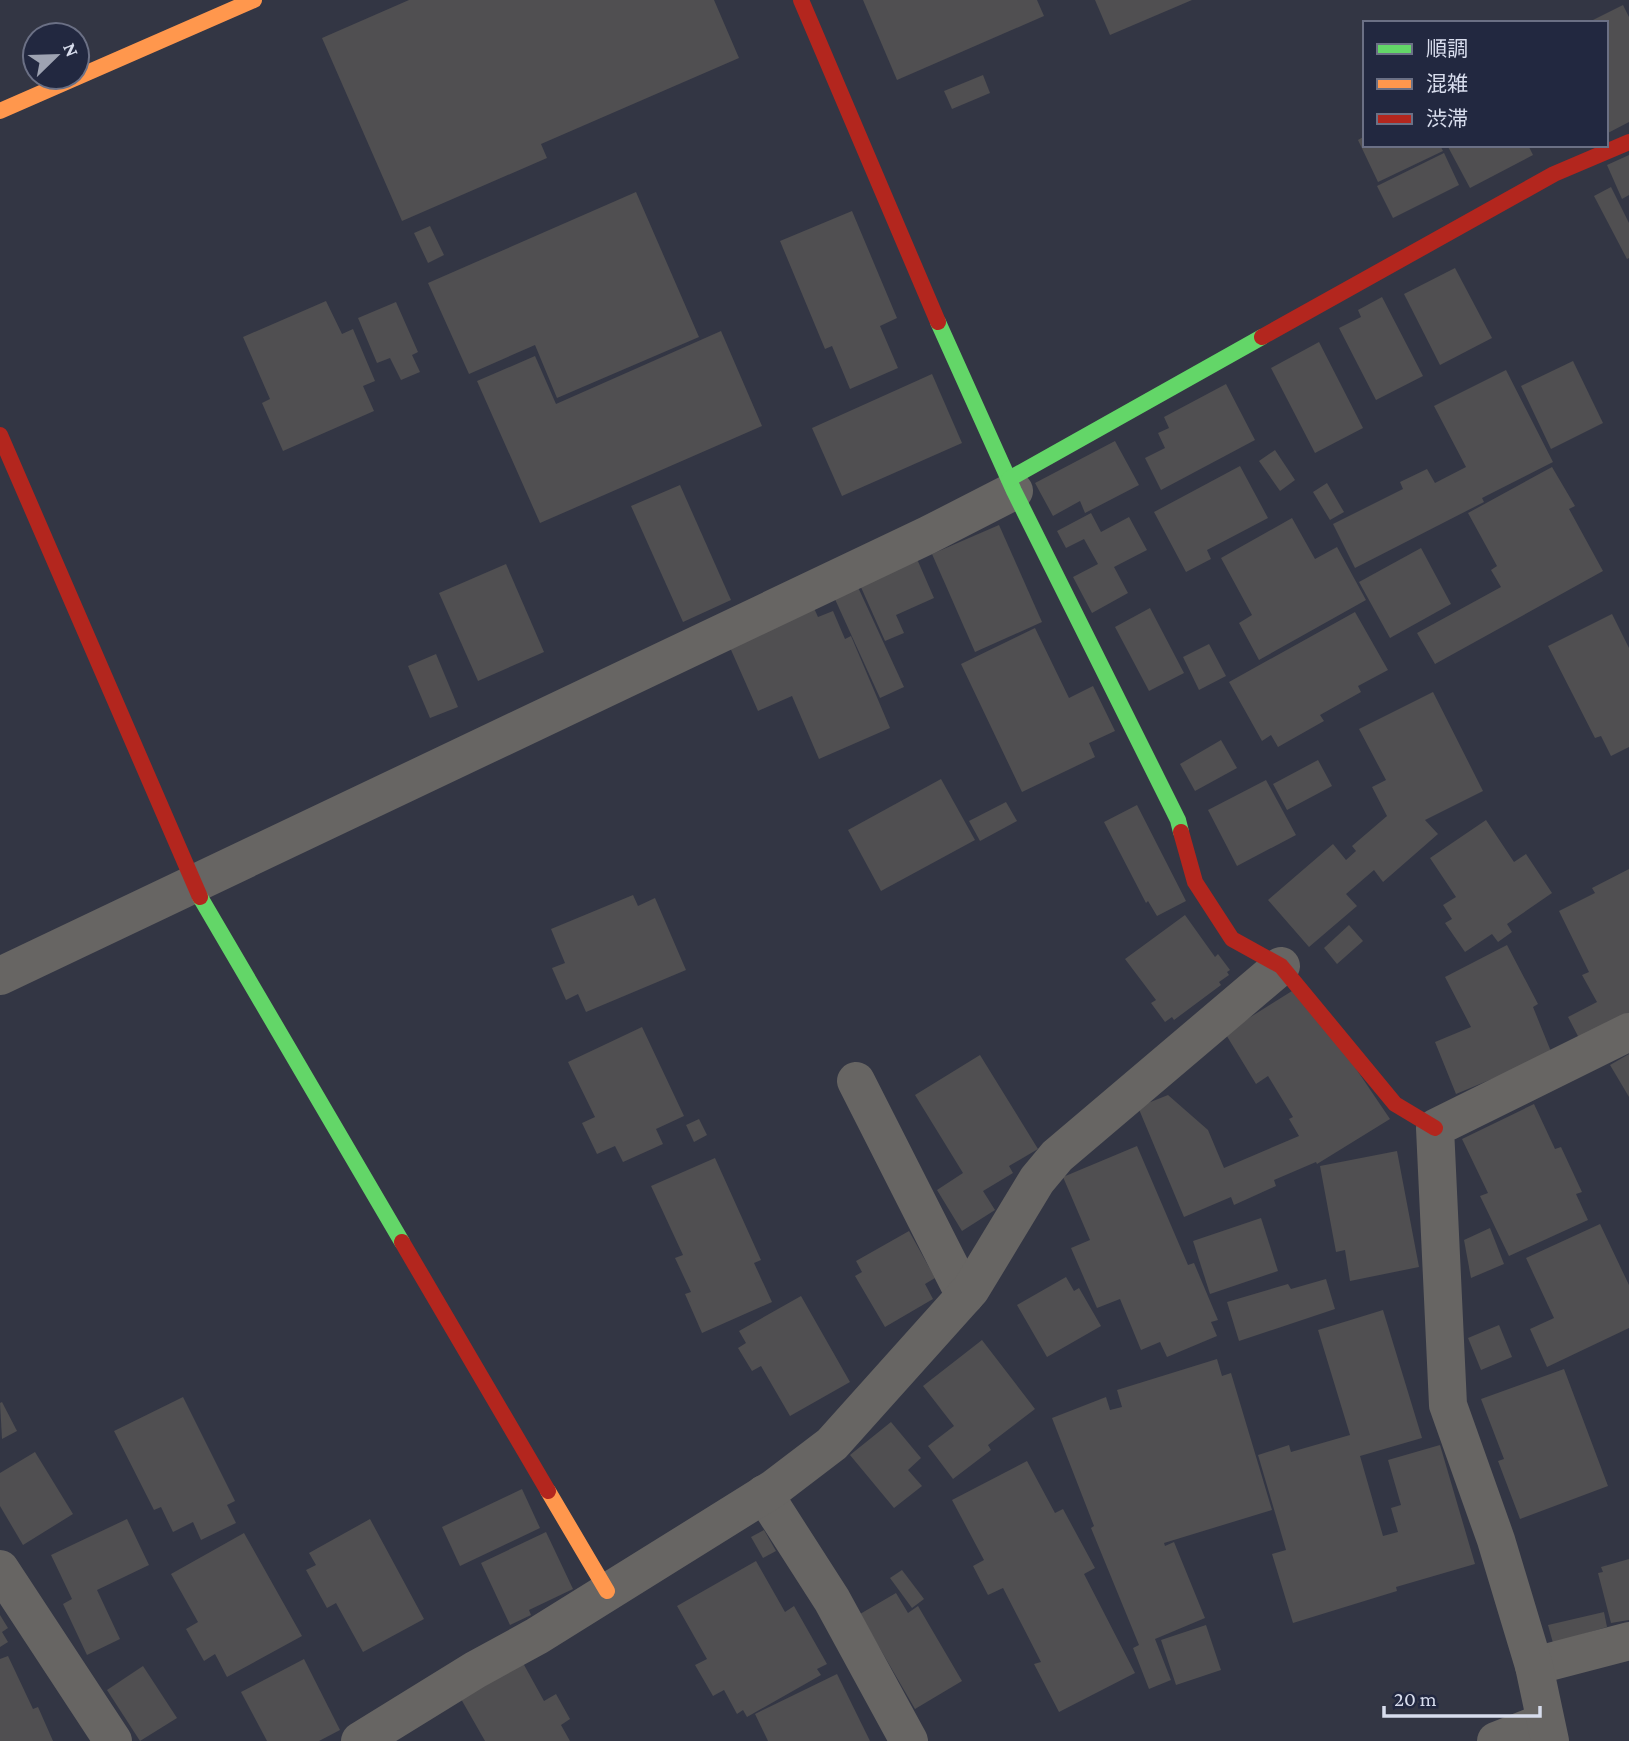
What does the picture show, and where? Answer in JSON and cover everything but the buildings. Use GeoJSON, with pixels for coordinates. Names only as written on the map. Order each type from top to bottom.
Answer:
{"type":"FeatureCollection","features":[{"type":"Feature","properties":{"kind":"street"},"geometry":{"type":"LineString","coordinates":[[0,111],[254,0]]}},
{"type":"Feature","properties":{"kind":"street"},"geometry":{"type":"LineString","coordinates":[[800,0],[923,289],[1012,485],[1178,820],[1195,882],[1232,939],[1281,966],[1395,1104],[1435,1128]]}},
{"type":"Feature","properties":{"kind":"street"},"geometry":{"type":"LineString","coordinates":[[0,976],[928,535],[1554,174],[1629,142]]}},
{"type":"Feature","properties":{"kind":"street"},"geometry":{"type":"LineString","coordinates":[[0,435],[193,885],[607,1591]]}},
{"type":"Feature","properties":{"kind":"street"},"geometry":{"type":"LineString","coordinates":[[360,1741],[475,1670],[537,1636],[764,1494],[832,1444],[965,1296],[1037,1180],[1057,1156],[1281,966]]}},
{"type":"Feature","properties":{"kind":"street"},"geometry":{"type":"LineString","coordinates":[[1435,1128],[1629,1032]]}},
{"type":"Feature","properties":{"kind":"street"},"geometry":{"type":"LineString","coordinates":[[856,1081],[965,1296]]}},
{"type":"Feature","properties":{"kind":"street"},"geometry":{"type":"LineString","coordinates":[[1435,1128],[1448,1405],[1496,1539],[1534,1666],[1547,1732],[1496,1741]]}},
{"type":"Feature","properties":{"kind":"street"},"geometry":{"type":"LineString","coordinates":[[764,1494],[832,1600],[909,1741]]}},
{"type":"Feature","properties":{"kind":"street"},"geometry":{"type":"LineString","coordinates":[[0,1569],[113,1741]]}},
{"type":"Feature","properties":{"kind":"street"},"geometry":{"type":"LineString","coordinates":[[1534,1666],[1629,1641]]}},
{"type":"Feature","properties":{"kind":"traffic: fast"},"geometry":{"type":"LineString","coordinates":[[938,322],[1014,491],[1178,820],[1181,832]]}},
{"type":"Feature","properties":{"kind":"traffic: fast"},"geometry":{"type":"LineString","coordinates":[[1009,479],[1262,337]]}},
{"type":"Feature","properties":{"kind":"traffic: fast"},"geometry":{"type":"LineString","coordinates":[[200,897],[402,1242]]}},
{"type":"Feature","properties":{"kind":"traffic: slow"},"geometry":{"type":"LineString","coordinates":[[0,111],[254,0]]}},
{"type":"Feature","properties":{"kind":"traffic: slow"},"geometry":{"type":"LineString","coordinates":[[548,1491],[607,1591]]}},
{"type":"Feature","properties":{"kind":"traffic: jam"},"geometry":{"type":"LineString","coordinates":[[801,0],[938,322]]}},
{"type":"Feature","properties":{"kind":"traffic: jam"},"geometry":{"type":"LineString","coordinates":[[1262,337],[1554,174],[1629,142]]}},
{"type":"Feature","properties":{"kind":"traffic: jam"},"geometry":{"type":"LineString","coordinates":[[0,435],[200,897]]}},
{"type":"Feature","properties":{"kind":"traffic: jam"},"geometry":{"type":"LineString","coordinates":[[1181,832],[1195,882],[1232,939],[1281,966],[1395,1104],[1435,1128]]}},
{"type":"Feature","properties":{"kind":"traffic: jam"},"geometry":{"type":"LineString","coordinates":[[402,1242],[548,1491]]}}]}
